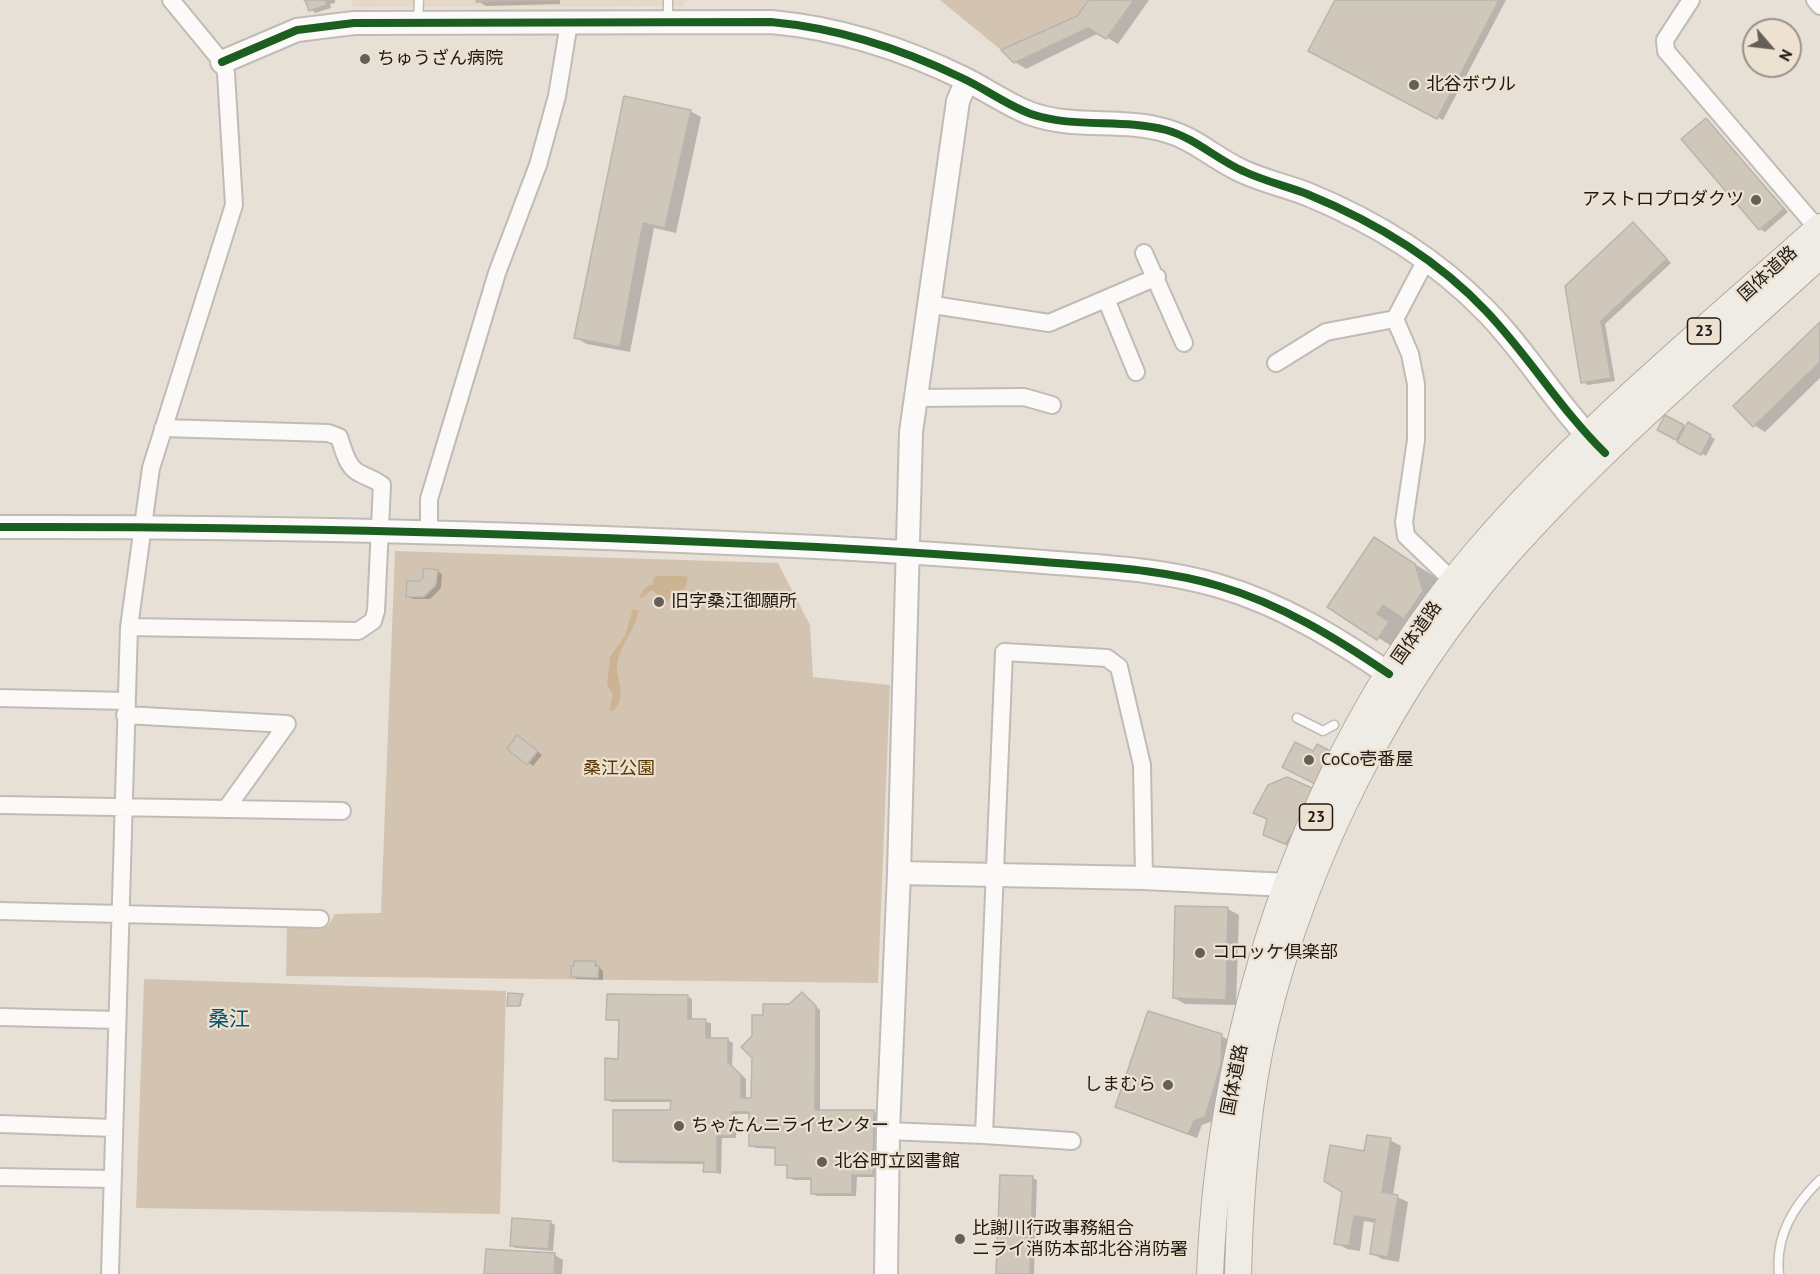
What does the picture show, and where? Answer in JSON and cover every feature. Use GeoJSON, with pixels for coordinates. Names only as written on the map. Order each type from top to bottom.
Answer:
{"type":"FeatureCollection","features":[{"type":"Feature","properties":{"kind":"main road","name":"国体道路"},"geometry":{"type":"LineString","coordinates":[[1238,1274],[1246,1144],[1255,1075],[1279,973],[1308,887],[1348,797],[1408,687],[1457,616],[1596,444],[1819,228]]}},
{"type":"Feature","properties":{"kind":"main road","name":"国体道路"},"geometry":{"type":"LineString","coordinates":[[1210,1274],[1221,1152],[1236,1068],[1260,966],[1287,885],[1324,796],[1389,675],[1454,582],[1504,521],[1820,255]]}},
{"type":"Feature","properties":{"kind":"street"},"geometry":{"type":"LineString","coordinates":[[110,1274],[112,1128],[129,627],[151,468],[234,205],[226,73],[222,62],[171,0]]}},
{"type":"Feature","properties":{"kind":"street"},"geometry":{"type":"LineString","coordinates":[[1691,0],[1665,40],[1666,51],[1819,228]]}},
{"type":"Feature","properties":{"kind":"street"},"geometry":{"type":"LineString","coordinates":[[1815,0],[1820,6]]}},
{"type":"Feature","properties":{"kind":"street"},"geometry":{"type":"LineString","coordinates":[[222,62],[278,37],[318,26],[418,22],[569,23],[668,11],[821,28],[887,47],[967,80],[1010,105],[1052,120],[1074,124],[1145,126],[1192,140],[1242,171],[1305,194],[1381,229],[1426,260],[1484,309],[1524,354],[1567,414],[1596,444]]}},
{"type":"Feature","properties":{"kind":"street"},"geometry":{"type":"LineString","coordinates":[[429,531],[429,499],[497,273],[538,165],[557,96],[569,23]]}},
{"type":"Feature","properties":{"kind":"street"},"geometry":{"type":"LineString","coordinates":[[886,1274],[888,1131],[909,552],[909,468],[914,398],[927,304],[958,101],[967,80]]}},
{"type":"Feature","properties":{"kind":"street"},"geometry":{"type":"LineString","coordinates":[[1144,254],[1157,277],[1184,343]]}},
{"type":"Feature","properties":{"kind":"street"},"geometry":{"type":"LineString","coordinates":[[1395,319],[1426,260]]}},
{"type":"Feature","properties":{"kind":"street"},"geometry":{"type":"LineString","coordinates":[[927,304],[1049,323],[1157,277]]}},
{"type":"Feature","properties":{"kind":"street"},"geometry":{"type":"LineString","coordinates":[[1106,299],[1136,372]]}},
{"type":"Feature","properties":{"kind":"street"},"geometry":{"type":"LineString","coordinates":[[1276,363],[1326,332],[1395,319]]}},
{"type":"Feature","properties":{"kind":"street"},"geometry":{"type":"LineString","coordinates":[[1395,319],[1410,354],[1416,384],[1416,440],[1404,522],[1406,536],[1454,582]]}},
{"type":"Feature","properties":{"kind":"street"},"geometry":{"type":"LineString","coordinates":[[914,398],[1024,397],[1052,405]]}},
{"type":"Feature","properties":{"kind":"street"},"geometry":{"type":"LineString","coordinates":[[129,627],[357,631],[373,621],[376,611],[382,485],[372,477],[357,471],[348,462],[339,437],[328,433],[163,428]]}},
{"type":"Feature","properties":{"kind":"street"},"geometry":{"type":"LineString","coordinates":[[0,527],[143,526],[381,532],[429,531],[909,552],[1130,568],[1220,586],[1302,620],[1389,675]]}},
{"type":"Feature","properties":{"kind":"street"},"geometry":{"type":"LineString","coordinates":[[984,1135],[997,873],[1004,652],[1107,658],[1119,667],[1142,765],[1144,878]]}},
{"type":"Feature","properties":{"kind":"street"},"geometry":{"type":"LineString","coordinates":[[0,698],[287,724],[226,809]]}},
{"type":"Feature","properties":{"kind":"street"},"geometry":{"type":"LineString","coordinates":[[0,805],[342,811]]}},
{"type":"Feature","properties":{"kind":"street"},"geometry":{"type":"LineString","coordinates":[[899,873],[997,873],[1287,885]]}},
{"type":"Feature","properties":{"kind":"street"},"geometry":{"type":"LineString","coordinates":[[0,911],[320,919]]}},
{"type":"Feature","properties":{"kind":"street"},"geometry":{"type":"LineString","coordinates":[[0,1017],[117,1020]]}},
{"type":"Feature","properties":{"kind":"street"},"geometry":{"type":"LineString","coordinates":[[0,1124],[112,1128]]}},
{"type":"Feature","properties":{"kind":"street"},"geometry":{"type":"LineString","coordinates":[[888,1131],[1072,1141]]}},
{"type":"Feature","properties":{"kind":"street"},"geometry":{"type":"LineString","coordinates":[[0,1177],[111,1179]]}},
{"type":"Feature","properties":{"kind":"lane"},"geometry":{"type":"LineString","coordinates":[[418,22],[419,0]]}},
{"type":"Feature","properties":{"kind":"lane"},"geometry":{"type":"LineString","coordinates":[[1297,718],[1323,731],[1334,725]]}},
{"type":"Feature","properties":{"kind":"lane"},"geometry":{"type":"LineString","coordinates":[[1779,1274],[1777,1258],[1785,1229],[1801,1199],[1820,1180]]}},
{"type":"Feature","properties":{"kind":"shaded area"},"geometry":{"type":"Polygon","coordinates":[[[351,0],[687,0],[683,6],[353,7],[351,0]]]}},
{"type":"Feature","properties":{"kind":"shaded area"},"geometry":{"type":"Polygon","coordinates":[[[656,576],[688,577],[685,589],[673,592],[667,602],[652,590],[642,598],[639,596],[647,586],[653,584],[653,578],[656,576]]]}},
{"type":"Feature","properties":{"kind":"shaded area"},"geometry":{"type":"Polygon","coordinates":[[[633,609],[639,611],[618,660],[621,693],[618,705],[613,711],[609,710],[613,695],[607,684],[610,657],[625,636],[633,609]]]}},
{"type":"Feature","properties":{"kind":"green space"},"geometry":{"type":"Polygon","coordinates":[[[940,0],[1089,0],[1077,16],[1001,50],[940,0]]]}},
{"type":"Feature","properties":{"kind":"green space","name":"桑江公園"},"geometry":{"type":"Polygon","coordinates":[[[395,551],[778,563],[810,625],[813,677],[890,685],[878,983],[286,976],[287,926],[328,926],[335,914],[381,913],[395,551]]]}},
{"type":"Feature","properties":{"kind":"green space"},"geometry":{"type":"Polygon","coordinates":[[[144,979],[506,991],[500,1214],[136,1208],[144,979]]]}},
{"type":"Feature","properties":{"kind":"building"},"geometry":{"type":"Polygon","coordinates":[[[305,0],[331,0],[326,2],[327,5],[309,11],[305,0]]]}},
{"type":"Feature","properties":{"kind":"building"},"geometry":{"type":"Polygon","coordinates":[[[477,0],[552,0],[476,2],[477,0]]]}},
{"type":"Feature","properties":{"kind":"building"},"geometry":{"type":"Polygon","coordinates":[[[1089,0],[1134,0],[1106,39],[1088,28],[1014,63],[1001,50],[1077,16],[1089,0]]]}},
{"type":"Feature","properties":{"kind":"building","name":"北谷ボウル"},"geometry":{"type":"Polygon","coordinates":[[[1335,0],[1499,0],[1437,119],[1308,51],[1335,0]]]}},
{"type":"Feature","properties":{"kind":"building"},"geometry":{"type":"Polygon","coordinates":[[[624,96],[691,110],[665,228],[643,223],[620,347],[574,338],[624,96]]]}},
{"type":"Feature","properties":{"kind":"building"},"geometry":{"type":"Polygon","coordinates":[[[1706,118],[1784,209],[1759,230],[1681,139],[1706,118]]]}},
{"type":"Feature","properties":{"kind":"building"},"geometry":{"type":"Polygon","coordinates":[[[1633,222],[1667,259],[1601,321],[1611,378],[1581,383],[1565,286],[1633,222]]]}},
{"type":"Feature","properties":{"kind":"building"},"geometry":{"type":"Polygon","coordinates":[[[1820,322],[1820,362],[1753,427],[1733,406],[1820,322]]]}},
{"type":"Feature","properties":{"kind":"building"},"geometry":{"type":"Polygon","coordinates":[[[1665,415],[1684,425],[1676,440],[1657,430],[1665,415]]]}},
{"type":"Feature","properties":{"kind":"building"},"geometry":{"type":"Polygon","coordinates":[[[1688,422],[1711,435],[1701,455],[1677,442],[1688,422]]]}},
{"type":"Feature","properties":{"kind":"building"},"geometry":{"type":"Polygon","coordinates":[[[1374,537],[1415,564],[1423,591],[1404,619],[1383,605],[1377,614],[1389,622],[1377,640],[1327,607],[1374,537]]]}},
{"type":"Feature","properties":{"kind":"building"},"geometry":{"type":"Polygon","coordinates":[[[423,568],[438,570],[436,585],[424,597],[406,597],[407,581],[419,581],[423,578],[423,568]]]}},
{"type":"Feature","properties":{"kind":"building"},"geometry":{"type":"Polygon","coordinates":[[[517,735],[538,751],[527,765],[507,749],[517,735]]]}},
{"type":"Feature","properties":{"kind":"building","name":"CoCo壱番屋"},"geometry":{"type":"Polygon","coordinates":[[[1295,742],[1313,751],[1317,744],[1336,754],[1319,786],[1282,767],[1295,742]]]}},
{"type":"Feature","properties":{"kind":"building"},"geometry":{"type":"Polygon","coordinates":[[[1287,777],[1321,792],[1285,844],[1263,835],[1267,819],[1253,813],[1268,785],[1287,777]]]}},
{"type":"Feature","properties":{"kind":"building","name":"コロッケ倶楽部"},"geometry":{"type":"Polygon","coordinates":[[[1175,906],[1228,907],[1226,1000],[1173,998],[1175,906]]]}},
{"type":"Feature","properties":{"kind":"building"},"geometry":{"type":"Polygon","coordinates":[[[574,961],[596,961],[595,966],[599,966],[598,978],[571,977],[571,966],[574,966],[574,961]]]}},
{"type":"Feature","properties":{"kind":"building"},"geometry":{"type":"Polygon","coordinates":[[[802,992],[816,1006],[815,1110],[874,1110],[873,1175],[852,1175],[852,1194],[811,1194],[811,1178],[787,1178],[787,1165],[775,1165],[775,1147],[749,1146],[749,1112],[732,1112],[732,1136],[717,1136],[717,1172],[703,1172],[704,1162],[613,1161],[613,1110],[670,1110],[671,1100],[605,1100],[605,1058],[618,1059],[619,1020],[606,1020],[607,994],[688,995],[688,1019],[706,1019],[706,1038],[728,1038],[728,1062],[741,1075],[741,1098],[751,1098],[752,1058],[741,1047],[752,1036],[752,1015],[763,1015],[763,1004],[789,1004],[802,992]]]}},
{"type":"Feature","properties":{"kind":"building"},"geometry":{"type":"Polygon","coordinates":[[[508,993],[523,994],[519,1006],[507,1006],[508,993]]]}},
{"type":"Feature","properties":{"kind":"building","name":"しまむら"},"geometry":{"type":"Polygon","coordinates":[[[1148,1011],[1222,1034],[1221,1064],[1205,1117],[1194,1121],[1188,1134],[1115,1107],[1148,1011]]]}},
{"type":"Feature","properties":{"kind":"building"},"geometry":{"type":"Polygon","coordinates":[[[1367,1135],[1391,1138],[1382,1192],[1398,1195],[1388,1257],[1370,1254],[1375,1219],[1354,1216],[1349,1246],[1334,1244],[1342,1192],[1324,1181],[1330,1145],[1364,1151],[1367,1135]]]}},
{"type":"Feature","properties":{"kind":"building"},"geometry":{"type":"Polygon","coordinates":[[[1000,1175],[1033,1176],[1030,1274],[996,1274],[1000,1175]]]}},
{"type":"Feature","properties":{"kind":"building"},"geometry":{"type":"Polygon","coordinates":[[[512,1218],[551,1221],[548,1249],[510,1246],[512,1218]]]}},
{"type":"Feature","properties":{"kind":"building"},"geometry":{"type":"Polygon","coordinates":[[[486,1249],[555,1253],[554,1274],[484,1274],[486,1249]]]}},
{"type":"Feature","properties":{"kind":"cycle path"},"geometry":{"type":"LineString","coordinates":[[222,62],[297,30],[354,23],[771,22],[821,29],[869,41],[971,82],[1031,114],[1064,121],[1149,126],[1177,134],[1243,171],[1307,194],[1380,229],[1425,258],[1467,292],[1502,328],[1573,419],[1605,453]]}},
{"type":"Feature","properties":{"kind":"cycle path"},"geometry":{"type":"LineString","coordinates":[[0,527],[306,529],[613,538],[874,550],[1132,570],[1198,580],[1242,593],[1307,623],[1389,674]]}},
{"type":"Feature","properties":{"kind":"place","name":"ちゅうざん病院"},"geometry":{"type":"Point","coordinates":[365,59]}},
{"type":"Feature","properties":{"kind":"place","name":"北谷ボウル"},"geometry":{"type":"Point","coordinates":[1414,85]}},
{"type":"Feature","properties":{"kind":"place","name":"アストロプロダクツ"},"geometry":{"type":"Point","coordinates":[1756,200]}},
{"type":"Feature","properties":{"kind":"place","name":"旧字桑江御願所"},"geometry":{"type":"Point","coordinates":[659,602]}},
{"type":"Feature","properties":{"kind":"place","name":"CoCo壱番屋"},"geometry":{"type":"Point","coordinates":[1309,760]}},
{"type":"Feature","properties":{"kind":"place","name":"コロッケ倶楽部"},"geometry":{"type":"Point","coordinates":[1200,953]}},
{"type":"Feature","properties":{"kind":"place","name":"しまむら"},"geometry":{"type":"Point","coordinates":[1168,1085]}},
{"type":"Feature","properties":{"kind":"place","name":"ちゃたんニライセンター"},"geometry":{"type":"Point","coordinates":[679,1126]}},
{"type":"Feature","properties":{"kind":"place","name":"北谷町立図書館"},"geometry":{"type":"Point","coordinates":[822,1162]}},
{"type":"Feature","properties":{"kind":"place","name":"比謝川行政事務組合 ニライ消防本部北谷消防署"},"geometry":{"type":"Point","coordinates":[960,1239]}},
{"type":"Feature","properties":{"kind":"district","name":"桑江"},"geometry":{"type":"Point","coordinates":[229,1020]}}]}
